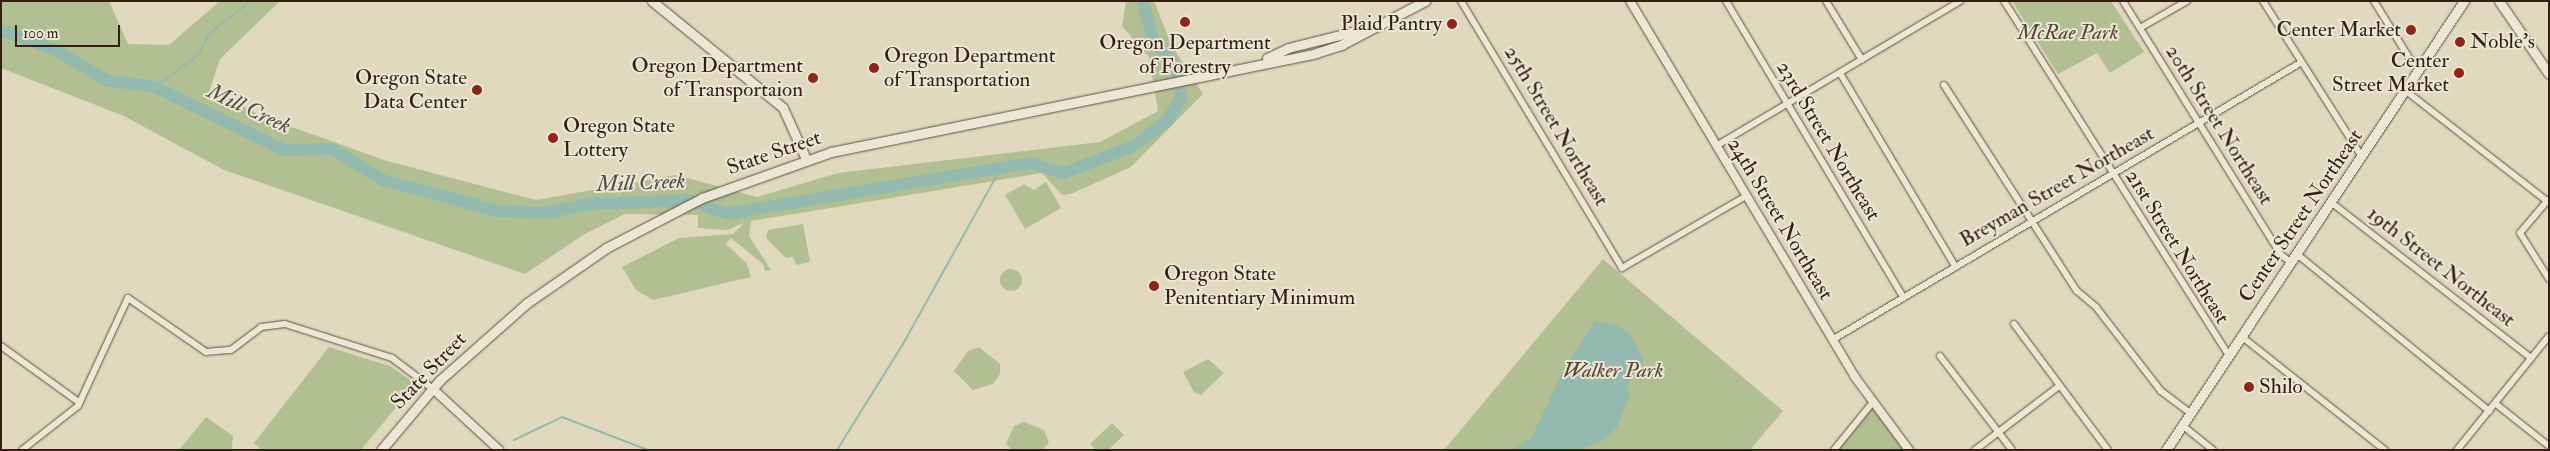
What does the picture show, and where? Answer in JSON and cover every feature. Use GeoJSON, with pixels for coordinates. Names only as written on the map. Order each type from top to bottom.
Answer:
{"type":"FeatureCollection","features":[{"type":"Feature","properties":{"kind":"main road"},"geometry":{"type":"LineString","coordinates":[[652,1],[783,108],[806,159]]}},
{"type":"Feature","properties":{"kind":"main road","name":"State Street"},"geometry":{"type":"LineString","coordinates":[[380,450],[433,389],[494,330],[550,285],[661,217],[723,189],[806,159],[1160,85],[1262,61],[1316,53],[1343,44],[1414,4],[1425,1]]}},
{"type":"Feature","properties":{"kind":"main road","name":"Center Street Northeast"},"geometry":{"type":"LineString","coordinates":[[2166,450],[2298,255],[2464,1]]}},
{"type":"Feature","properties":{"kind":"main road"},"geometry":{"type":"LineString","coordinates":[[2499,1],[2549,74]]}},
{"type":"Feature","properties":{"kind":"street","name":"25th Street Northeast"},"geometry":{"type":"LineString","coordinates":[[1461,1],[1622,268],[1746,196]]}},
{"type":"Feature","properties":{"kind":"street","name":"24th Street Northeast"},"geometry":{"type":"LineString","coordinates":[[1630,1],[1832,340],[1873,402],[1909,450]]}},
{"type":"Feature","properties":{"kind":"street","name":"23rd Street Northeast"},"geometry":{"type":"LineString","coordinates":[[1726,1],[1903,297]]}},
{"type":"Feature","properties":{"kind":"street"},"geometry":{"type":"LineString","coordinates":[[1826,1],[1862,60]]}},
{"type":"Feature","properties":{"kind":"street"},"geometry":{"type":"LineString","coordinates":[[1716,146],[1960,1]]}},
{"type":"Feature","properties":{"kind":"street","name":"21st Street Northeast"},"geometry":{"type":"LineString","coordinates":[[2004,1],[2111,174],[2229,355]]}},
{"type":"Feature","properties":{"kind":"street","name":"20th Street Northeast"},"geometry":{"type":"LineString","coordinates":[[2123,1],[2281,255],[2292,263]]}},
{"type":"Feature","properties":{"kind":"street"},"geometry":{"type":"LineString","coordinates":[[2140,28],[2187,1]]}},
{"type":"Feature","properties":{"kind":"street"},"geometry":{"type":"LineString","coordinates":[[2262,1],[2362,157]]}},
{"type":"Feature","properties":{"kind":"street"},"geometry":{"type":"LineString","coordinates":[[2374,1],[2411,61],[2421,68]]}},
{"type":"Feature","properties":{"kind":"street","name":"Breyman Street Northeast"},"geometry":{"type":"LineString","coordinates":[[1832,340],[2030,220],[2300,63]]}},
{"type":"Feature","properties":{"kind":"street"},"geometry":{"type":"LineString","coordinates":[[1840,73],[1955,266]]}},
{"type":"Feature","properties":{"kind":"street"},"geometry":{"type":"LineString","coordinates":[[1944,85],[2077,292],[2096,307],[2165,396],[2190,413]]}},
{"type":"Feature","properties":{"kind":"street"},"geometry":{"type":"LineString","coordinates":[[2406,91],[2548,200],[2520,233],[2549,280]]}},
{"type":"Feature","properties":{"kind":"street","name":"19th Street Northeast"},"geometry":{"type":"LineString","coordinates":[[2332,203],[2531,358]]}},
{"type":"Feature","properties":{"kind":"street"},"geometry":{"type":"LineString","coordinates":[[2298,255],[2489,411]]}},
{"type":"Feature","properties":{"kind":"street"},"geometry":{"type":"LineString","coordinates":[[22,450],[80,403],[128,298],[206,352],[231,350],[255,330],[280,323],[392,358],[433,389],[499,450]]}},
{"type":"Feature","properties":{"kind":"street"},"geometry":{"type":"LineString","coordinates":[[2014,324],[2108,450]]}},
{"type":"Feature","properties":{"kind":"street"},"geometry":{"type":"LineString","coordinates":[[2242,336],[2385,450]]}},
{"type":"Feature","properties":{"kind":"street"},"geometry":{"type":"LineString","coordinates":[[2457,450],[2549,336]]}},
{"type":"Feature","properties":{"kind":"street"},"geometry":{"type":"LineString","coordinates":[[1,346],[80,403]]}},
{"type":"Feature","properties":{"kind":"street"},"geometry":{"type":"LineString","coordinates":[[1940,356],[2012,450]]}},
{"type":"Feature","properties":{"kind":"street"},"geometry":{"type":"LineString","coordinates":[[1974,450],[2059,386]]}},
{"type":"Feature","properties":{"kind":"street"},"geometry":{"type":"LineString","coordinates":[[1834,450],[1873,402]]}},
{"type":"Feature","properties":{"kind":"street"},"geometry":{"type":"LineString","coordinates":[[2496,404],[2549,446]]}},
{"type":"Feature","properties":{"kind":"street"},"geometry":{"type":"LineString","coordinates":[[2182,425],[2213,450]]}},
{"type":"Feature","properties":{"kind":"green space"},"geometry":{"type":"Polygon","coordinates":[[[1,1],[109,1],[128,44],[169,45],[220,1],[280,1],[220,59],[210,89],[261,116],[387,161],[536,200],[676,175],[757,197],[838,173],[1100,142],[1158,111],[1149,57],[1122,26],[1126,1],[1154,1],[1171,44],[1203,94],[1131,167],[1071,194],[1062,195],[1042,173],[751,221],[749,236],[771,270],[765,271],[763,264],[731,238],[726,244],[747,264],[751,277],[653,300],[636,290],[622,267],[679,238],[733,234],[744,223],[727,230],[698,228],[698,215],[625,214],[583,235],[525,274],[224,170],[124,116],[1,68],[1,1]]]}},
{"type":"Feature","properties":{"kind":"green space","name":"McRae Park"},"geometry":{"type":"Polygon","coordinates":[[[2012,1],[2111,1],[2144,52],[2110,73],[2097,53],[2058,74],[2012,1]]]}},
{"type":"Feature","properties":{"kind":"green space"},"geometry":{"type":"Polygon","coordinates":[[[1046,182],[1061,208],[1025,229],[1005,195],[1024,184],[1034,190],[1046,182]]]}},
{"type":"Feature","properties":{"kind":"green space"},"geometry":{"type":"Polygon","coordinates":[[[803,224],[810,262],[796,265],[793,257],[786,258],[766,238],[768,230],[803,224]]]}},
{"type":"Feature","properties":{"kind":"green space","name":"Walker Park"},"geometry":{"type":"Polygon","coordinates":[[[1603,259],[1783,411],[1750,450],[1444,450],[1603,259]]]}},
{"type":"Feature","properties":{"kind":"green space"},"geometry":{"type":"Polygon","coordinates":[[[1011,269],[1019,272],[1022,280],[1019,288],[1011,291],[1003,288],[1000,280],[1003,272],[1011,269]]]}},
{"type":"Feature","properties":{"kind":"green space"},"geometry":{"type":"Polygon","coordinates":[[[329,347],[390,366],[413,382],[412,388],[361,450],[261,450],[254,443],[329,347]]]}},
{"type":"Feature","properties":{"kind":"green space"},"geometry":{"type":"Polygon","coordinates":[[[979,347],[1000,364],[1000,374],[993,384],[973,390],[954,371],[968,351],[979,347]]]}},
{"type":"Feature","properties":{"kind":"green space"},"geometry":{"type":"Polygon","coordinates":[[[1208,359],[1224,373],[1201,395],[1194,392],[1183,372],[1208,359]]]}},
{"type":"Feature","properties":{"kind":"green space"},"geometry":{"type":"Polygon","coordinates":[[[1873,402],[1909,450],[1834,450],[1873,402]]]}},
{"type":"Feature","properties":{"kind":"green space"},"geometry":{"type":"Polygon","coordinates":[[[206,417],[233,436],[232,450],[179,450],[206,417]]]}},
{"type":"Feature","properties":{"kind":"green space"},"geometry":{"type":"Polygon","coordinates":[[[1024,422],[1044,430],[1049,443],[1042,450],[1012,450],[1006,444],[1014,426],[1024,422]]]}},
{"type":"Feature","properties":{"kind":"green space"},"geometry":{"type":"Polygon","coordinates":[[[1112,423],[1124,435],[1108,450],[1096,450],[1090,444],[1112,423]]]}},
{"type":"Feature","properties":{"kind":"water"},"geometry":{"type":"Polygon","coordinates":[[[1595,321],[1616,325],[1631,335],[1644,361],[1627,386],[1630,395],[1616,429],[1602,441],[1577,450],[1512,450],[1532,437],[1566,364],[1595,321]]]}},
{"type":"Feature","properties":{"kind":"waterway"},"geometry":{"type":"LineString","coordinates":[[155,87],[197,56],[211,32],[251,1]]}},
{"type":"Feature","properties":{"kind":"waterway","name":"Mill Creek"},"geometry":{"type":"LineString","coordinates":[[1,30],[55,50],[106,80],[155,87],[284,150],[332,149],[383,180],[498,211],[545,213],[590,204],[688,200],[728,214],[1029,163],[1064,173],[1132,147],[1167,121],[1181,99],[1177,68],[1154,41],[1142,1]]}},
{"type":"Feature","properties":{"kind":"waterway"},"geometry":{"type":"LineString","coordinates":[[837,450],[903,344],[1001,168]]}},
{"type":"Feature","properties":{"kind":"waterway"},"geometry":{"type":"LineString","coordinates":[[514,440],[562,417],[648,450]]}},
{"type":"Feature","properties":{"kind":"place","name":"Oregon Department of Forestry"},"geometry":{"type":"Point","coordinates":[1185,22]}},
{"type":"Feature","properties":{"kind":"place","name":"Plaid Pantry"},"geometry":{"type":"Point","coordinates":[1452,24]}},
{"type":"Feature","properties":{"kind":"place","name":"Center Market"},"geometry":{"type":"Point","coordinates":[2411,30]}},
{"type":"Feature","properties":{"kind":"place","name":"Noble's"},"geometry":{"type":"Point","coordinates":[2460,42]}},
{"type":"Feature","properties":{"kind":"place","name":"Oregon Department of Transportation"},"geometry":{"type":"Point","coordinates":[874,68]}},
{"type":"Feature","properties":{"kind":"place","name":"Center Street Market"},"geometry":{"type":"Point","coordinates":[2459,73]}},
{"type":"Feature","properties":{"kind":"place","name":"Oregon Department of Transportaion"},"geometry":{"type":"Point","coordinates":[813,78]}},
{"type":"Feature","properties":{"kind":"place","name":"Oregon State Data Center"},"geometry":{"type":"Point","coordinates":[477,90]}},
{"type":"Feature","properties":{"kind":"place","name":"Oregon State Lottery"},"geometry":{"type":"Point","coordinates":[553,138]}},
{"type":"Feature","properties":{"kind":"place","name":"Oregon State Penitentiary Minimum"},"geometry":{"type":"Point","coordinates":[1154,286]}},
{"type":"Feature","properties":{"kind":"place","name":"Shilo"},"geometry":{"type":"Point","coordinates":[2249,387]}}]}
